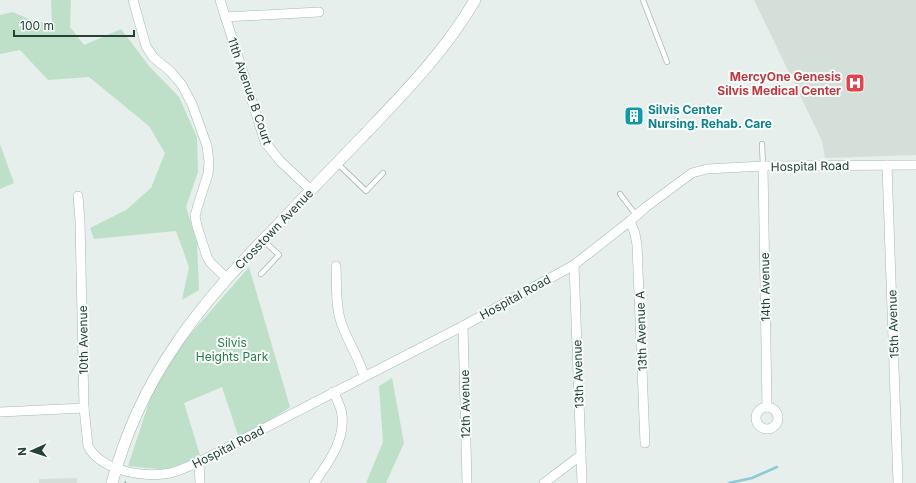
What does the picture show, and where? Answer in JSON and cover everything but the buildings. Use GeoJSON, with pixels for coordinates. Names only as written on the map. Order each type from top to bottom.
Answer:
{"type":"FeatureCollection","features":[{"type":"Feature","properties":{"kind":"street"},"geometry":{"type":"LineString","coordinates":[[133,0],[146,46],[153,57],[171,72],[182,85],[192,104],[204,135],[209,154],[208,174],[198,205],[195,221],[207,257],[226,278]]}},
{"type":"Feature","properties":{"kind":"street","name":"11th Avenue B Court"},"geometry":{"type":"LineString","coordinates":[[220,0],[265,142],[280,162],[311,190]]}},
{"type":"Feature","properties":{"kind":"street","name":"Crosstown Avenue"},"geometry":{"type":"LineString","coordinates":[[112,483],[124,444],[136,416],[160,369],[188,326],[226,278],[416,80],[454,31],[475,0]]}},
{"type":"Feature","properties":{"kind":"street"},"geometry":{"type":"LineString","coordinates":[[225,17],[319,12]]}},
{"type":"Feature","properties":{"kind":"street","name":"15th Avenue"},"geometry":{"type":"LineString","coordinates":[[888,165],[898,483]]}},
{"type":"Feature","properties":{"kind":"street","name":"Hospital Road"},"geometry":{"type":"LineString","coordinates":[[116,468],[142,474],[168,473],[199,462],[463,326],[574,265],[663,194],[692,173],[707,169],[763,166],[916,165]]}},
{"type":"Feature","properties":{"kind":"street","name":"14th Avenue"},"geometry":{"type":"LineString","coordinates":[[763,166],[767,407]]}},
{"type":"Feature","properties":{"kind":"street","name":"10th Avenue"},"geometry":{"type":"LineString","coordinates":[[78,196],[80,221],[84,408],[87,439],[91,451],[104,463],[116,468]]}},
{"type":"Feature","properties":{"kind":"street","name":"13th Avenue A"},"geometry":{"type":"LineString","coordinates":[[633,218],[637,245],[645,443]]}},
{"type":"Feature","properties":{"kind":"street","name":"13th Avenue"},"geometry":{"type":"LineString","coordinates":[[574,265],[582,483]]}},
{"type":"Feature","properties":{"kind":"street"},"geometry":{"type":"LineString","coordinates":[[336,266],[339,315],[362,367],[364,376]]}},
{"type":"Feature","properties":{"kind":"street","name":"12th Avenue"},"geometry":{"type":"LineString","coordinates":[[463,326],[467,483]]}},
{"type":"Feature","properties":{"kind":"street"},"geometry":{"type":"LineString","coordinates":[[314,482],[334,454],[340,435],[342,415],[333,392]]}},
{"type":"Feature","properties":{"kind":"street"},"geometry":{"type":"LineString","coordinates":[[0,412],[84,408]]}},
{"type":"Feature","properties":{"kind":"street"},"geometry":{"type":"LineString","coordinates":[[544,483],[581,456]]}},
{"type":"Feature","properties":{"kind":"street"},"geometry":{"type":"LineString","coordinates":[[199,462],[200,483]]}},
{"type":"Feature","properties":{"kind":"lane"},"geometry":{"type":"LineString","coordinates":[[643,0],[667,62]]}},
{"type":"Feature","properties":{"kind":"lane"},"geometry":{"type":"LineString","coordinates":[[762,144],[763,166]]}},
{"type":"Feature","properties":{"kind":"lane"},"geometry":{"type":"LineString","coordinates":[[337,163],[366,191],[383,173]]}},
{"type":"Feature","properties":{"kind":"lane"},"geometry":{"type":"LineString","coordinates":[[620,194],[633,218]]}},
{"type":"Feature","properties":{"kind":"lane"},"geometry":{"type":"LineString","coordinates":[[261,274],[279,255],[263,240]]}},
{"type":"Feature","properties":{"kind":"shaded area","name":"MercyOne Genesis Silvis Medical Center"},"geometry":{"type":"Polygon","coordinates":[[[754,0],[916,0],[916,155],[825,158],[822,141],[754,0]]]}},
{"type":"Feature","properties":{"kind":"shaded area"},"geometry":{"type":"Polygon","coordinates":[[[77,478],[77,483],[39,483],[39,479],[77,478]]]}},
{"type":"Feature","properties":{"kind":"green space"},"geometry":{"type":"Polygon","coordinates":[[[51,0],[71,0],[70,27],[84,45],[121,29],[149,66],[179,97],[197,137],[198,172],[186,207],[197,242],[199,290],[182,300],[189,267],[176,231],[94,239],[90,228],[126,210],[151,188],[165,153],[149,126],[89,77],[48,80],[20,50],[0,54],[0,15],[13,12],[31,20],[52,24],[51,0]]]}},
{"type":"Feature","properties":{"kind":"green space"},"geometry":{"type":"Polygon","coordinates":[[[0,144],[14,183],[0,189],[0,144]]]}},
{"type":"Feature","properties":{"kind":"green space","name":"Silvis Heights Park"},"geometry":{"type":"Polygon","coordinates":[[[249,267],[290,407],[240,441],[222,387],[184,403],[200,455],[177,471],[128,466],[160,369],[249,267]]]}},
{"type":"Feature","properties":{"kind":"green space"},"geometry":{"type":"Polygon","coordinates":[[[392,378],[404,443],[386,483],[366,483],[383,442],[379,386],[392,378]]]}},
{"type":"Feature","properties":{"kind":"waterway"},"geometry":{"type":"LineString","coordinates":[[729,483],[752,478],[777,467]]}},
{"type":"Feature","properties":{"kind":"place","name":"MercyOne Genesis Silvis Medical Center"},"geometry":{"type":"Point","coordinates":[855,83]}},
{"type":"Feature","properties":{"kind":"place","name":"Silvis Center Nursing. Rehab. Care"},"geometry":{"type":"Point","coordinates":[634,116]}}]}
